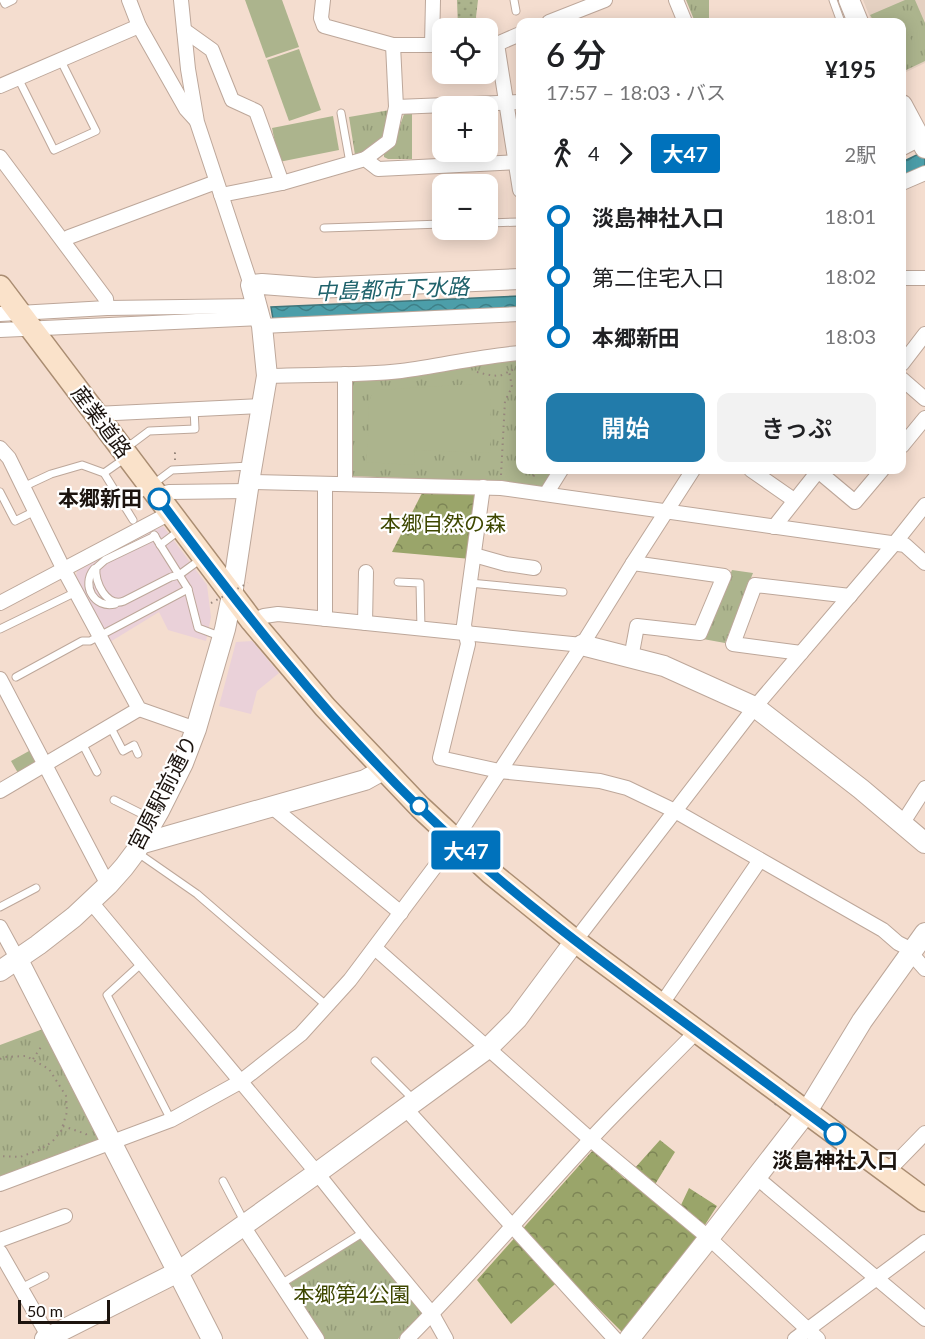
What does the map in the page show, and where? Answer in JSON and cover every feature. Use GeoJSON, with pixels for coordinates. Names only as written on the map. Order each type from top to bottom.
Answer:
{"type":"FeatureCollection","features":[{"type":"Feature","properties":{"kind":"main road","name":"産業道路"},"geometry":{"type":"LineString","coordinates":[[0,287],[17,319],[95,414],[252,621],[325,707],[420,807],[491,873],[575,941],[925,1200]]}},
{"type":"Feature","properties":{"kind":"street"},"geometry":{"type":"LineString","coordinates":[[129,0],[139,26],[186,109],[197,122]]}},
{"type":"Feature","properties":{"kind":"street"},"geometry":{"type":"LineString","coordinates":[[181,0],[188,69],[197,122],[250,285],[284,281],[315,285],[516,279]]}},
{"type":"Feature","properties":{"kind":"street"},"geometry":{"type":"LineString","coordinates":[[323,0],[321,18],[324,26],[393,45],[432,45]]}},
{"type":"Feature","properties":{"kind":"street"},"geometry":{"type":"LineString","coordinates":[[433,0],[435,18]]}},
{"type":"Feature","properties":{"kind":"street"},"geometry":{"type":"LineString","coordinates":[[559,18],[605,0]]}},
{"type":"Feature","properties":{"kind":"street"},"geometry":{"type":"LineString","coordinates":[[676,0],[683,18]]}},
{"type":"Feature","properties":{"kind":"street"},"geometry":{"type":"LineString","coordinates":[[849,0],[856,18]]}},
{"type":"Feature","properties":{"kind":"street"},"geometry":{"type":"LineString","coordinates":[[0,86],[139,26]]}},
{"type":"Feature","properties":{"kind":"street"},"geometry":{"type":"LineString","coordinates":[[184,30],[212,50],[232,100],[256,111],[282,183]]}},
{"type":"Feature","properties":{"kind":"street"},"geometry":{"type":"LineString","coordinates":[[498,42],[516,35]]}},
{"type":"Feature","properties":{"kind":"street"},"geometry":{"type":"LineString","coordinates":[[64,241],[69,237],[219,188],[298,181],[333,172],[350,163],[365,159],[389,141],[396,108],[393,45]]}},
{"type":"Feature","properties":{"kind":"street"},"geometry":{"type":"LineString","coordinates":[[498,60],[514,103],[516,132]]}},
{"type":"Feature","properties":{"kind":"street"},"geometry":{"type":"LineString","coordinates":[[396,108],[514,103]]}},
{"type":"Feature","properties":{"kind":"street"},"geometry":{"type":"LineString","coordinates":[[906,113],[919,141]]}},
{"type":"Feature","properties":{"kind":"street"},"geometry":{"type":"LineString","coordinates":[[0,157],[106,299],[106,308]]}},
{"type":"Feature","properties":{"kind":"street"},"geometry":{"type":"LineString","coordinates":[[365,159],[378,169],[516,162]]}},
{"type":"Feature","properties":{"kind":"street"},"geometry":{"type":"LineString","coordinates":[[906,181],[925,173]]}},
{"type":"Feature","properties":{"kind":"street"},"geometry":{"type":"LineString","coordinates":[[906,278],[925,278]]}},
{"type":"Feature","properties":{"kind":"street","name":"宮原駅前通り"},"geometry":{"type":"LineString","coordinates":[[0,971],[58,931],[91,902],[138,848],[183,763],[196,729],[222,637],[231,594],[267,376],[260,316],[250,285]]}},
{"type":"Feature","properties":{"kind":"street"},"geometry":{"type":"LineString","coordinates":[[0,330],[17,319],[106,308],[260,316]]}},
{"type":"Feature","properties":{"kind":"street"},"geometry":{"type":"LineString","coordinates":[[17,319],[516,314]]}},
{"type":"Feature","properties":{"kind":"street"},"geometry":{"type":"LineString","coordinates":[[906,359],[925,334]]}},
{"type":"Feature","properties":{"kind":"street"},"geometry":{"type":"LineString","coordinates":[[267,376],[345,374],[376,370],[403,371],[516,353]]}},
{"type":"Feature","properties":{"kind":"street"},"geometry":{"type":"LineString","coordinates":[[345,374],[345,484]]}},
{"type":"Feature","properties":{"kind":"street"},"geometry":{"type":"LineString","coordinates":[[906,382],[925,399]]}},
{"type":"Feature","properties":{"kind":"street"},"geometry":{"type":"LineString","coordinates":[[95,414],[263,406]]}},
{"type":"Feature","properties":{"kind":"street"},"geometry":{"type":"LineString","coordinates":[[906,441],[925,418]]}},
{"type":"Feature","properties":{"kind":"street"},"geometry":{"type":"LineString","coordinates":[[0,448],[9,458],[64,570],[139,709],[196,729]]}},
{"type":"Feature","properties":{"kind":"street"},"geometry":{"type":"LineString","coordinates":[[546,494],[558,474]]}},
{"type":"Feature","properties":{"kind":"street"},"geometry":{"type":"LineString","coordinates":[[0,1184],[171,1120],[240,1082],[301,1034],[350,980],[455,840],[690,474]]}},
{"type":"Feature","properties":{"kind":"street"},"geometry":{"type":"LineString","coordinates":[[760,474],[794,500]]}},
{"type":"Feature","properties":{"kind":"street"},"geometry":{"type":"LineString","coordinates":[[774,527],[815,474]]}},
{"type":"Feature","properties":{"kind":"street"},"geometry":{"type":"LineString","coordinates":[[823,474],[855,502],[879,474]]}},
{"type":"Feature","properties":{"kind":"street"},"geometry":{"type":"LineString","coordinates":[[0,603],[64,570],[151,531],[169,492],[250,480],[501,488],[905,545],[925,563]]}},
{"type":"Feature","properties":{"kind":"street"},"geometry":{"type":"LineString","coordinates":[[325,484],[325,619]]}},
{"type":"Feature","properties":{"kind":"street"},"geometry":{"type":"LineString","coordinates":[[483,487],[464,625],[468,644],[440,758],[499,771],[600,781],[627,788],[675,812],[883,930],[911,951],[925,969]]}},
{"type":"Feature","properties":{"kind":"street"},"geometry":{"type":"LineString","coordinates":[[0,1252],[48,1338],[178,1272],[245,1226],[488,1048],[517,1019],[755,707],[925,505]]}},
{"type":"Feature","properties":{"kind":"street"},"geometry":{"type":"LineString","coordinates":[[474,555],[506,564],[534,568]]}},
{"type":"Feature","properties":{"kind":"street"},"geometry":{"type":"LineString","coordinates":[[631,658],[637,626],[699,633],[724,576],[633,563]]}},
{"type":"Feature","properties":{"kind":"street"},"geometry":{"type":"LineString","coordinates":[[365,623],[366,572]]}},
{"type":"Feature","properties":{"kind":"street"},"geometry":{"type":"LineString","coordinates":[[801,653],[733,644],[755,585],[850,596]]}},
{"type":"Feature","properties":{"kind":"street"},"geometry":{"type":"LineString","coordinates":[[252,621],[278,614],[582,645],[664,666],[755,707],[861,789],[925,843]]}},
{"type":"Feature","properties":{"kind":"street"},"geometry":{"type":"LineString","coordinates":[[0,679],[108,885]]}},
{"type":"Feature","properties":{"kind":"street"},"geometry":{"type":"LineString","coordinates":[[0,791],[139,709]]}},
{"type":"Feature","properties":{"kind":"street"},"geometry":{"type":"LineString","coordinates":[[138,848],[190,829],[365,780],[383,770]]}},
{"type":"Feature","properties":{"kind":"street"},"geometry":{"type":"LineString","coordinates":[[902,824],[925,788]]}},
{"type":"Feature","properties":{"kind":"street"},"geometry":{"type":"LineString","coordinates":[[271,806],[401,913]]}},
{"type":"Feature","properties":{"kind":"street"},"geometry":{"type":"LineString","coordinates":[[159,811],[165,815],[168,822],[176,827],[190,829]]}},
{"type":"Feature","properties":{"kind":"street"},"geometry":{"type":"LineString","coordinates":[[661,1005],[760,860]]}},
{"type":"Feature","properties":{"kind":"street"},"geometry":{"type":"LineString","coordinates":[[91,902],[432,1314],[446,1339]]}},
{"type":"Feature","properties":{"kind":"street"},"geometry":{"type":"LineString","coordinates":[[0,927],[212,1339]]}},
{"type":"Feature","properties":{"kind":"street"},"geometry":{"type":"LineString","coordinates":[[629,1339],[806,1113],[862,1021],[925,933]]}},
{"type":"Feature","properties":{"kind":"street"},"geometry":{"type":"LineString","coordinates":[[375,948],[590,1139],[709,1238],[813,1334]]}},
{"type":"Feature","properties":{"kind":"street"},"geometry":{"type":"LineString","coordinates":[[407,1339],[513,1226],[590,1139],[696,1032]]}},
{"type":"Feature","properties":{"kind":"street"},"geometry":{"type":"LineString","coordinates":[[410,1105],[513,1226],[615,1339]]}},
{"type":"Feature","properties":{"kind":"street"},"geometry":{"type":"LineString","coordinates":[[887,1172],[925,1133]]}},
{"type":"Feature","properties":{"kind":"street"},"geometry":{"type":"LineString","coordinates":[[756,1177],[925,1319]]}},
{"type":"Feature","properties":{"kind":"street"},"geometry":{"type":"LineString","coordinates":[[0,1240],[65,1216]]}},
{"type":"Feature","properties":{"kind":"street"},"geometry":{"type":"LineString","coordinates":[[245,1226],[317,1339]]}},
{"type":"Feature","properties":{"kind":"street"},"geometry":{"type":"LineString","coordinates":[[795,1339],[813,1334],[877,1279],[925,1242]]}},
{"type":"Feature","properties":{"kind":"lane"},"geometry":{"type":"LineString","coordinates":[[3,0],[5,4],[13,0]]}},
{"type":"Feature","properties":{"kind":"lane"},"geometry":{"type":"LineString","coordinates":[[514,0],[516,11]]}},
{"type":"Feature","properties":{"kind":"lane"},"geometry":{"type":"LineString","coordinates":[[833,0],[840,18]]}},
{"type":"Feature","properties":{"kind":"lane"},"geometry":{"type":"LineString","coordinates":[[18,78],[54,150],[96,131],[60,59]]}},
{"type":"Feature","properties":{"kind":"lane"},"geometry":{"type":"LineString","coordinates":[[341,113],[350,163]]}},
{"type":"Feature","properties":{"kind":"lane"},"geometry":{"type":"LineString","coordinates":[[498,223],[516,222]]}},
{"type":"Feature","properties":{"kind":"lane"},"geometry":{"type":"LineString","coordinates":[[324,228],[432,224]]}},
{"type":"Feature","properties":{"kind":"lane"},"geometry":{"type":"LineString","coordinates":[[104,473],[149,431],[195,429],[194,409]]}},
{"type":"Feature","properties":{"kind":"lane"},"geometry":{"type":"LineString","coordinates":[[23,487],[51,474],[82,465],[104,473],[133,520]]}},
{"type":"Feature","properties":{"kind":"lane"},"geometry":{"type":"LineString","coordinates":[[160,545],[164,506],[172,470],[250,480]]}},
{"type":"Feature","properties":{"kind":"lane"},"geometry":{"type":"LineString","coordinates":[[0,492],[15,521],[35,511]]}},
{"type":"Feature","properties":{"kind":"lane"},"geometry":{"type":"LineString","coordinates":[[124,506],[164,506]]}},
{"type":"Feature","properties":{"kind":"lane"},"geometry":{"type":"LineString","coordinates":[[203,557],[179,575],[171,576],[118,604],[102,604],[92,596],[91,574],[96,568],[151,531],[160,545],[179,575],[188,589],[198,628],[222,637]]}},
{"type":"Feature","properties":{"kind":"lane"},"geometry":{"type":"LineString","coordinates":[[96,568],[96,578],[106,598],[118,604]]}},
{"type":"Feature","properties":{"kind":"lane"},"geometry":{"type":"LineString","coordinates":[[398,582],[420,583],[420,629]]}},
{"type":"Feature","properties":{"kind":"lane"},"geometry":{"type":"LineString","coordinates":[[470,583],[563,592]]}},
{"type":"Feature","properties":{"kind":"lane"},"geometry":{"type":"LineString","coordinates":[[16,677],[82,641],[90,641],[188,589]]}},
{"type":"Feature","properties":{"kind":"lane"},"geometry":{"type":"LineString","coordinates":[[0,629],[76,592]]}},
{"type":"Feature","properties":{"kind":"lane"},"geometry":{"type":"LineString","coordinates":[[110,726],[123,751],[134,745],[138,754]]}},
{"type":"Feature","properties":{"kind":"lane"},"geometry":{"type":"LineString","coordinates":[[82,743],[97,772]]}},
{"type":"Feature","properties":{"kind":"lane"},"geometry":{"type":"LineString","coordinates":[[114,800],[159,811]]}},
{"type":"Feature","properties":{"kind":"lane"},"geometry":{"type":"LineString","coordinates":[[138,848],[197,894],[327,1006]]}},
{"type":"Feature","properties":{"kind":"lane"},"geometry":{"type":"LineString","coordinates":[[0,907],[36,888]]}},
{"type":"Feature","properties":{"kind":"lane"},"geometry":{"type":"LineString","coordinates":[[142,963],[106,995],[171,1120]]}},
{"type":"Feature","properties":{"kind":"lane"},"geometry":{"type":"LineString","coordinates":[[375,1061],[408,1093],[410,1105]]}},
{"type":"Feature","properties":{"kind":"lane"},"geometry":{"type":"LineString","coordinates":[[223,1181],[245,1226]]}},
{"type":"Feature","properties":{"kind":"lane"},"geometry":{"type":"LineString","coordinates":[[281,1284],[363,1232]]}},
{"type":"Feature","properties":{"kind":"lane"},"geometry":{"type":"LineString","coordinates":[[21,1288],[45,1276]]}},
{"type":"Feature","properties":{"kind":"path"},"geometry":{"type":"LineString","coordinates":[[499,376],[516,368]]}},
{"type":"Feature","properties":{"kind":"path"},"geometry":{"type":"LineString","coordinates":[[501,475],[505,401],[512,387],[510,371]]}},
{"type":"Feature","properties":{"kind":"path"},"geometry":{"type":"LineString","coordinates":[[176,460],[176,453],[180,453]]}},
{"type":"Feature","properties":{"kind":"path"},"geometry":{"type":"LineString","coordinates":[[529,479],[533,480],[534,474]]}},
{"type":"Feature","properties":{"kind":"path"},"geometry":{"type":"LineString","coordinates":[[0,1059],[26,1056],[49,1069],[66,1096],[67,1112],[62,1131],[52,1142],[20,1157],[0,1156]]}},
{"type":"Feature","properties":{"kind":"path"},"geometry":{"type":"LineString","coordinates":[[775,1105],[789,1085]]}},
{"type":"Feature","properties":{"kind":"path"},"geometry":{"type":"LineString","coordinates":[[63,1126],[86,1134],[87,1151]]}},
{"type":"Feature","properties":{"kind":"shaded area"},"geometry":{"type":"Polygon","coordinates":[[[863,0],[925,0],[925,63],[906,72],[906,18],[870,18],[863,0]]]}},
{"type":"Feature","properties":{"kind":"shaded area"},"geometry":{"type":"Polygon","coordinates":[[[163,526],[207,585],[211,617],[206,641],[168,630],[159,612],[110,642],[76,576],[77,571],[163,526]]]}},
{"type":"Feature","properties":{"kind":"shaded area"},"geometry":{"type":"Polygon","coordinates":[[[252,641],[279,673],[257,691],[251,714],[219,706],[236,642],[252,641]]]}},
{"type":"Feature","properties":{"kind":"green space"},"geometry":{"type":"Polygon","coordinates":[[[245,0],[282,0],[299,47],[266,58],[245,0]]]}},
{"type":"Feature","properties":{"kind":"green space"},"geometry":{"type":"Polygon","coordinates":[[[457,0],[478,0],[476,18],[458,18],[457,0]]]}},
{"type":"Feature","properties":{"kind":"green space"},"geometry":{"type":"Polygon","coordinates":[[[686,0],[709,0],[709,18],[693,18],[686,0]]]}},
{"type":"Feature","properties":{"kind":"green space"},"geometry":{"type":"Polygon","coordinates":[[[905,0],[915,0],[925,23],[925,61],[906,70],[906,18],[872,18],[870,15],[905,0]]]}},
{"type":"Feature","properties":{"kind":"green space"},"geometry":{"type":"Polygon","coordinates":[[[906,30],[918,53],[906,59],[906,30]]]}},
{"type":"Feature","properties":{"kind":"green space"},"geometry":{"type":"Polygon","coordinates":[[[299,49],[321,110],[289,121],[267,60],[299,49]]]}},
{"type":"Feature","properties":{"kind":"green space"},"geometry":{"type":"Polygon","coordinates":[[[390,110],[390,121],[378,144],[355,155],[349,117],[390,110]]]}},
{"type":"Feature","properties":{"kind":"green space"},"geometry":{"type":"Polygon","coordinates":[[[412,111],[412,159],[384,157],[384,153],[395,138],[405,112],[412,111]]]}},
{"type":"Feature","properties":{"kind":"green space"},"geometry":{"type":"Polygon","coordinates":[[[333,116],[339,150],[279,162],[272,128],[333,116]]]}},
{"type":"Feature","properties":{"kind":"green space"},"geometry":{"type":"Polygon","coordinates":[[[516,359],[516,474],[550,474],[542,487],[487,481],[349,476],[349,379],[516,359]]]}},
{"type":"Feature","properties":{"kind":"green space"},"geometry":{"type":"Polygon","coordinates":[[[473,384],[491,400],[490,453],[415,450],[414,465],[366,462],[369,429],[368,405],[371,396],[379,390],[473,384]]]}},
{"type":"Feature","properties":{"kind":"green space","name":"本郷自然の森"},"geometry":{"type":"Polygon","coordinates":[[[423,491],[479,491],[471,559],[392,552],[423,491]]]}},
{"type":"Feature","properties":{"kind":"green space"},"geometry":{"type":"Polygon","coordinates":[[[732,570],[753,573],[725,643],[703,639],[732,570]]]}},
{"type":"Feature","properties":{"kind":"green space"},"geometry":{"type":"Polygon","coordinates":[[[24,734],[36,758],[35,763],[18,773],[11,761],[29,751],[22,736],[24,734]]]}},
{"type":"Feature","properties":{"kind":"green space"},"geometry":{"type":"Polygon","coordinates":[[[43,1029],[103,1141],[0,1177],[0,1045],[43,1029]]]}},
{"type":"Feature","properties":{"kind":"green space"},"geometry":{"type":"Polygon","coordinates":[[[660,1140],[675,1152],[654,1186],[681,1205],[689,1188],[717,1206],[694,1242],[624,1334],[565,1275],[511,1324],[477,1280],[593,1150],[625,1179],[660,1140]]]}},
{"type":"Feature","properties":{"kind":"green space","name":"本郷第4公園"},"geometry":{"type":"Polygon","coordinates":[[[362,1236],[424,1312],[398,1339],[325,1339],[289,1284],[362,1236]]]}},
{"type":"Feature","properties":{"kind":"water"},"geometry":{"type":"Polygon","coordinates":[[[925,151],[925,170],[906,178],[906,160],[925,151]]]}},
{"type":"Feature","properties":{"kind":"water"},"geometry":{"type":"Polygon","coordinates":[[[516,296],[516,311],[273,319],[271,307],[516,296]]]}},
{"type":"Feature","properties":{"kind":"bus line","name":"大47"},"geometry":{"type":"LineString","coordinates":[[159,499],[252,621],[325,707],[420,807],[455,840],[491,873],[575,941],[835,1134]]}},
{"type":"Feature","properties":{"kind":"place","name":"本郷新田"},"geometry":{"type":"Point","coordinates":[159,499]}},
{"type":"Feature","properties":{"kind":"place","name":"淡島神社入口"},"geometry":{"type":"Point","coordinates":[835,1134]}},
{"type":"Feature","properties":{"kind":"water label","name":"中島都市下水路"},"geometry":{"type":"Point","coordinates":[392,289]}}]}
